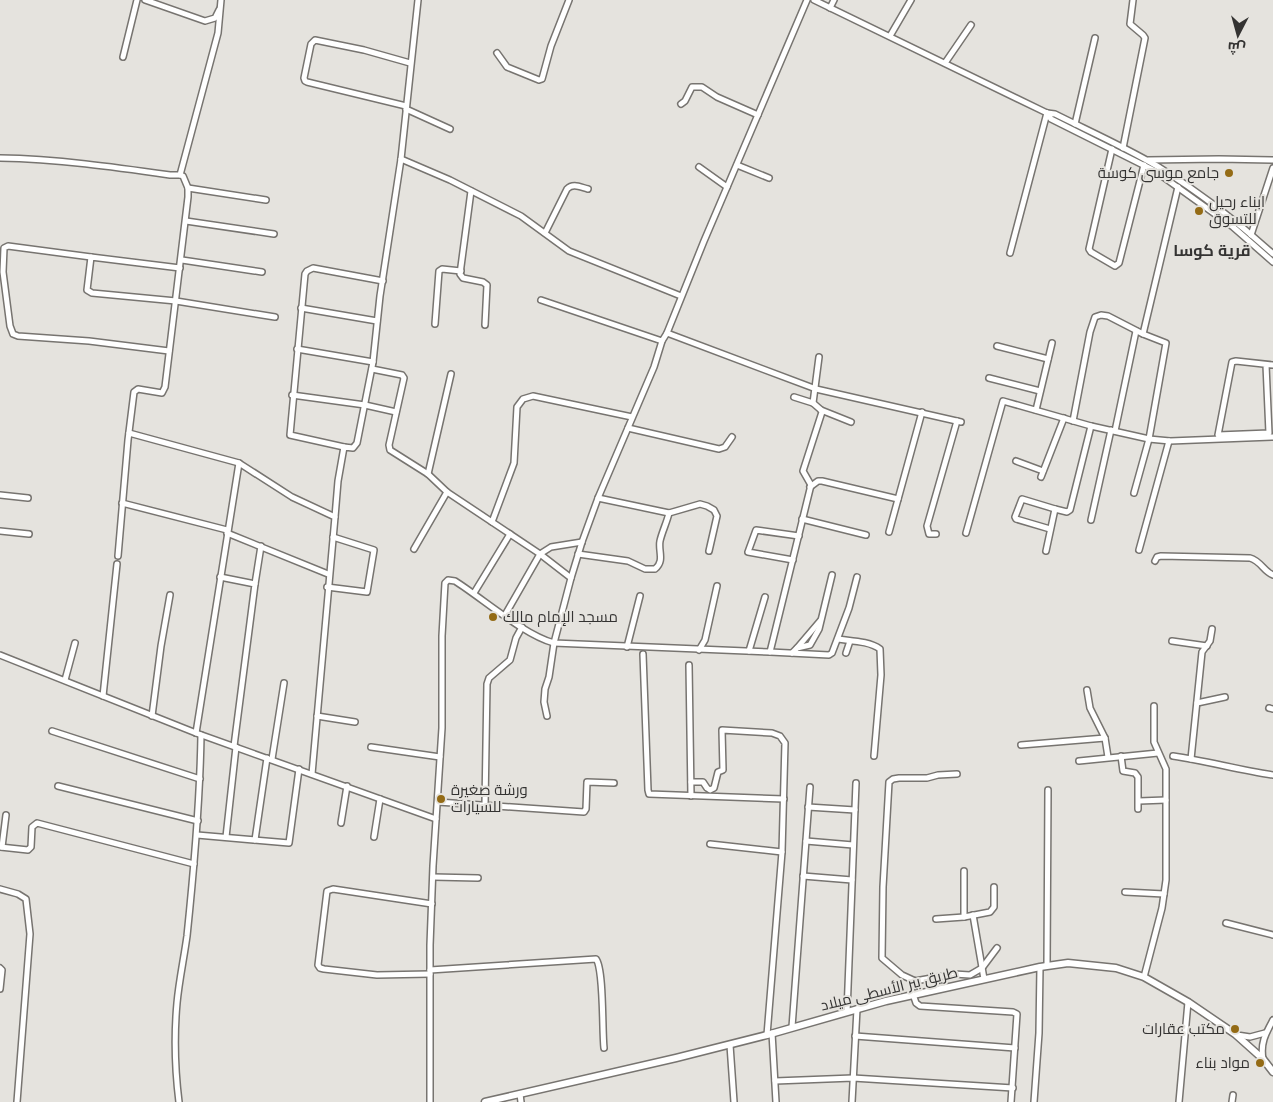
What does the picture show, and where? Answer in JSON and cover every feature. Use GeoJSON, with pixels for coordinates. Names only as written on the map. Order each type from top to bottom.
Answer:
{"type":"FeatureCollection","features":[{"type":"Feature","properties":{"kind":"main road","name":"طريق بير الأسطى ميلاد"},"geometry":{"type":"LineString","coordinates":[[485,1102],[730,1045],[914,994],[1044,966],[1068,963],[1093,964],[1116,968],[1144,977],[1188,1002],[1235,1034],[1263,1059],[1273,1072]]}},
{"type":"Feature","properties":{"kind":"street"},"geometry":{"type":"LineString","coordinates":[[123,56],[137,0]]}},
{"type":"Feature","properties":{"kind":"street"},"geometry":{"type":"LineString","coordinates":[[145,0],[204,21],[214,18],[220,10]]}},
{"type":"Feature","properties":{"kind":"street"},"geometry":{"type":"LineString","coordinates":[[180,175],[218,33],[221,0]]}},
{"type":"Feature","properties":{"kind":"street"},"geometry":{"type":"LineString","coordinates":[[383,281],[313,268],[305,274],[292,395],[291,436],[344,447],[353,448],[355,446],[372,370],[400,159],[418,0]]}},
{"type":"Feature","properties":{"kind":"street"},"geometry":{"type":"LineString","coordinates":[[497,53],[507,67],[539,80],[542,79],[551,46],[569,0]]}},
{"type":"Feature","properties":{"kind":"street"},"geometry":{"type":"LineString","coordinates":[[547,716],[544,695],[549,677],[554,643],[582,542],[598,498],[654,367],[662,341],[807,0]]}},
{"type":"Feature","properties":{"kind":"street"},"geometry":{"type":"LineString","coordinates":[[814,0],[1047,113],[1055,114],[1123,148],[1145,163],[1219,159],[1273,160]]}},
{"type":"Feature","properties":{"kind":"street"},"geometry":{"type":"LineString","coordinates":[[830,8],[834,0]]}},
{"type":"Feature","properties":{"kind":"street"},"geometry":{"type":"LineString","coordinates":[[890,36],[911,0]]}},
{"type":"Feature","properties":{"kind":"street"},"geometry":{"type":"LineString","coordinates":[[1123,148],[1145,38],[1144,35],[1130,24],[1134,0]]}},
{"type":"Feature","properties":{"kind":"street"},"geometry":{"type":"LineString","coordinates":[[945,63],[971,26]]}},
{"type":"Feature","properties":{"kind":"street"},"geometry":{"type":"LineString","coordinates":[[1075,124],[1095,38]]}},
{"type":"Feature","properties":{"kind":"street"},"geometry":{"type":"LineString","coordinates":[[410,63],[364,50],[315,40],[311,44],[304,78],[307,82],[406,107],[450,129]]}},
{"type":"Feature","properties":{"kind":"street"},"geometry":{"type":"LineString","coordinates":[[681,104],[685,101],[692,87],[702,87],[717,97],[758,115]]}},
{"type":"Feature","properties":{"kind":"street"},"geometry":{"type":"LineString","coordinates":[[1047,113],[1051,119],[1156,169],[1251,235],[1273,261]]}},
{"type":"Feature","properties":{"kind":"street"},"geometry":{"type":"LineString","coordinates":[[1010,253],[1047,113]]}},
{"type":"Feature","properties":{"kind":"street"},"geometry":{"type":"LineString","coordinates":[[1112,149],[1089,249],[1115,266],[1119,263],[1145,163]]}},
{"type":"Feature","properties":{"kind":"street"},"geometry":{"type":"LineString","coordinates":[[0,158],[30,158],[96,164],[180,175],[186,181],[188,188],[186,222],[165,387],[162,393],[138,389],[134,392],[128,433],[118,556]]}},
{"type":"Feature","properties":{"kind":"street"},"geometry":{"type":"LineString","coordinates":[[400,159],[437,174],[520,216],[569,251],[681,296]]}},
{"type":"Feature","properties":{"kind":"street"},"geometry":{"type":"LineString","coordinates":[[736,165],[769,178]]}},
{"type":"Feature","properties":{"kind":"street"},"geometry":{"type":"LineString","coordinates":[[699,167],[727,187]]}},
{"type":"Feature","properties":{"kind":"street"},"geometry":{"type":"LineString","coordinates":[[1251,235],[1273,168]]}},
{"type":"Feature","properties":{"kind":"street"},"geometry":{"type":"LineString","coordinates":[[1156,169],[1233,227],[1273,254]]}},
{"type":"Feature","properties":{"kind":"street"},"geometry":{"type":"LineString","coordinates":[[545,233],[567,189],[572,186],[588,189]]}},
{"type":"Feature","properties":{"kind":"street"},"geometry":{"type":"LineString","coordinates":[[1143,334],[1178,187]]}},
{"type":"Feature","properties":{"kind":"street"},"geometry":{"type":"LineString","coordinates":[[188,188],[266,200]]}},
{"type":"Feature","properties":{"kind":"street"},"geometry":{"type":"LineString","coordinates":[[471,191],[460,274],[463,278],[483,282],[486,285],[485,325]]}},
{"type":"Feature","properties":{"kind":"street"},"geometry":{"type":"LineString","coordinates":[[186,222],[274,234]]}},
{"type":"Feature","properties":{"kind":"street"},"geometry":{"type":"LineString","coordinates":[[169,351],[13,334],[1,272],[6,246],[180,268]]}},
{"type":"Feature","properties":{"kind":"street"},"geometry":{"type":"LineString","coordinates":[[91,257],[88,292],[176,301],[275,317]]}},
{"type":"Feature","properties":{"kind":"street"},"geometry":{"type":"LineString","coordinates":[[182,260],[262,272]]}},
{"type":"Feature","properties":{"kind":"street"},"geometry":{"type":"LineString","coordinates":[[436,324],[439,271],[442,269],[461,271]]}},
{"type":"Feature","properties":{"kind":"street"},"geometry":{"type":"LineString","coordinates":[[541,300],[662,341]]}},
{"type":"Feature","properties":{"kind":"street"},"geometry":{"type":"LineString","coordinates":[[301,308],[377,321]]}},
{"type":"Feature","properties":{"kind":"street"},"geometry":{"type":"LineString","coordinates":[[1073,421],[1093,320],[1098,316],[1104,315],[1143,334],[1167,343],[1149,439],[1134,493]]}},
{"type":"Feature","properties":{"kind":"street"},"geometry":{"type":"LineString","coordinates":[[1091,520],[1136,330]]}},
{"type":"Feature","properties":{"kind":"street"},"geometry":{"type":"LineString","coordinates":[[667,332],[816,389],[959,422],[927,526],[928,534],[936,534]]}},
{"type":"Feature","properties":{"kind":"street"},"geometry":{"type":"LineString","coordinates":[[1036,410],[1052,343]]}},
{"type":"Feature","properties":{"kind":"street"},"geometry":{"type":"LineString","coordinates":[[998,346],[1048,359]]}},
{"type":"Feature","properties":{"kind":"street"},"geometry":{"type":"LineString","coordinates":[[297,349],[373,362]]}},
{"type":"Feature","properties":{"kind":"street"},"geometry":{"type":"LineString","coordinates":[[814,403],[819,357]]}},
{"type":"Feature","properties":{"kind":"street"},"geometry":{"type":"LineString","coordinates":[[1272,435],[1219,435],[1218,433],[1232,362],[1273,365]]}},
{"type":"Feature","properties":{"kind":"street"},"geometry":{"type":"LineString","coordinates":[[1266,365],[1272,435]]}},
{"type":"Feature","properties":{"kind":"street"},"geometry":{"type":"LineString","coordinates":[[372,370],[403,376],[389,445],[390,450],[428,474],[447,492],[540,554],[572,578]]}},
{"type":"Feature","properties":{"kind":"street"},"geometry":{"type":"LineString","coordinates":[[428,474],[452,374]]}},
{"type":"Feature","properties":{"kind":"street"},"geometry":{"type":"LineString","coordinates":[[989,378],[1040,392]]}},
{"type":"Feature","properties":{"kind":"street"},"geometry":{"type":"LineString","coordinates":[[292,395],[396,412]]}},
{"type":"Feature","properties":{"kind":"street"},"geometry":{"type":"LineString","coordinates":[[492,522],[514,463],[517,407],[523,399],[533,396],[632,417]]}},
{"type":"Feature","properties":{"kind":"street"},"geometry":{"type":"LineString","coordinates":[[794,397],[814,403],[821,410],[851,422]]}},
{"type":"Feature","properties":{"kind":"street"},"geometry":{"type":"LineString","coordinates":[[966,533],[1001,402],[1149,439],[1169,441],[1272,435]]}},
{"type":"Feature","properties":{"kind":"street"},"geometry":{"type":"LineString","coordinates":[[770,652],[794,560],[810,487],[810,482],[805,475],[804,469],[821,417],[821,410]]}},
{"type":"Feature","properties":{"kind":"street"},"geometry":{"type":"LineString","coordinates":[[889,532],[922,412]]}},
{"type":"Feature","properties":{"kind":"street"},"geometry":{"type":"LineString","coordinates":[[1016,461],[1042,474],[1064,418]]}},
{"type":"Feature","properties":{"kind":"street"},"geometry":{"type":"LineString","coordinates":[[1050,530],[1016,519],[1015,517],[1022,499],[1067,512],[1070,510],[1091,426]]}},
{"type":"Feature","properties":{"kind":"street"},"geometry":{"type":"LineString","coordinates":[[628,428],[719,449],[725,447],[732,437]]}},
{"type":"Feature","properties":{"kind":"street"},"geometry":{"type":"LineString","coordinates":[[128,433],[239,463],[292,497],[335,517]]}},
{"type":"Feature","properties":{"kind":"street"},"geometry":{"type":"LineString","coordinates":[[1139,550],[1169,441]]}},
{"type":"Feature","properties":{"kind":"street"},"geometry":{"type":"LineString","coordinates":[[312,774],[328,574],[338,481],[344,447]]}},
{"type":"Feature","properties":{"kind":"street"},"geometry":{"type":"LineString","coordinates":[[179,1102],[176,1011],[186,942],[198,821],[200,779],[198,734],[220,577],[239,463]]}},
{"type":"Feature","properties":{"kind":"street"},"geometry":{"type":"LineString","coordinates":[[810,487],[818,481],[822,481],[898,498]]}},
{"type":"Feature","properties":{"kind":"street"},"geometry":{"type":"LineString","coordinates":[[414,549],[447,492]]}},
{"type":"Feature","properties":{"kind":"street"},"geometry":{"type":"LineString","coordinates":[[0,494],[28,498]]}},
{"type":"Feature","properties":{"kind":"street"},"geometry":{"type":"LineString","coordinates":[[598,498],[669,513],[700,504],[714,510],[717,516],[709,551]]}},
{"type":"Feature","properties":{"kind":"street"},"geometry":{"type":"LineString","coordinates":[[122,502],[227,531],[328,574]]}},
{"type":"Feature","properties":{"kind":"street"},"geometry":{"type":"LineString","coordinates":[[1046,551],[1055,509]]}},
{"type":"Feature","properties":{"kind":"street"},"geometry":{"type":"LineString","coordinates":[[578,554],[628,561],[646,569],[655,569],[660,562],[660,543],[669,513]]}},
{"type":"Feature","properties":{"kind":"street"},"geometry":{"type":"LineString","coordinates":[[802,519],[866,535]]}},
{"type":"Feature","properties":{"kind":"street"},"geometry":{"type":"LineString","coordinates":[[794,560],[748,552],[756,530],[799,536]]}},
{"type":"Feature","properties":{"kind":"street"},"geometry":{"type":"LineString","coordinates":[[0,531],[29,534]]}},
{"type":"Feature","properties":{"kind":"street"},"geometry":{"type":"LineString","coordinates":[[474,593],[510,534]]}},
{"type":"Feature","properties":{"kind":"street"},"geometry":{"type":"LineString","coordinates":[[328,586],[367,592],[374,550],[333,537]]}},
{"type":"Feature","properties":{"kind":"street"},"geometry":{"type":"LineString","coordinates":[[505,616],[540,554],[551,547],[582,542]]}},
{"type":"Feature","properties":{"kind":"street"},"geometry":{"type":"LineString","coordinates":[[226,837],[255,584],[262,546]]}},
{"type":"Feature","properties":{"kind":"street"},"geometry":{"type":"LineString","coordinates":[[1155,561],[1157,557],[1161,556],[1250,558],[1257,561],[1266,571],[1273,575]]}},
{"type":"Feature","properties":{"kind":"street"},"geometry":{"type":"LineString","coordinates":[[103,696],[117,564]]}},
{"type":"Feature","properties":{"kind":"street"},"geometry":{"type":"LineString","coordinates":[[797,648],[810,645],[817,634],[832,575]]}},
{"type":"Feature","properties":{"kind":"street"},"geometry":{"type":"LineString","coordinates":[[220,577],[255,584]]}},
{"type":"Feature","properties":{"kind":"street"},"geometry":{"type":"LineString","coordinates":[[430,1102],[432,877],[440,757],[445,583],[448,580],[455,580],[522,627],[538,637],[554,643],[828,655],[834,651],[857,577]]}},
{"type":"Feature","properties":{"kind":"street"},"geometry":{"type":"LineString","coordinates":[[699,650],[705,640],[717,586]]}},
{"type":"Feature","properties":{"kind":"street"},"geometry":{"type":"LineString","coordinates":[[152,716],[170,595]]}},
{"type":"Feature","properties":{"kind":"street"},"geometry":{"type":"LineString","coordinates":[[627,646],[640,596]]}},
{"type":"Feature","properties":{"kind":"street"},"geometry":{"type":"LineString","coordinates":[[749,651],[765,597]]}},
{"type":"Feature","properties":{"kind":"street"},"geometry":{"type":"LineString","coordinates":[[792,653],[820,620]]}},
{"type":"Feature","properties":{"kind":"street"},"geometry":{"type":"LineString","coordinates":[[485,805],[487,684],[489,678],[510,660],[516,638],[522,627]]}},
{"type":"Feature","properties":{"kind":"street"},"geometry":{"type":"LineString","coordinates":[[1191,759],[1202,652],[1210,642],[1212,629]]}},
{"type":"Feature","properties":{"kind":"street"},"geometry":{"type":"LineString","coordinates":[[838,639],[876,646],[880,650],[874,756]]}},
{"type":"Feature","properties":{"kind":"street"},"geometry":{"type":"LineString","coordinates":[[846,653],[850,641]]}},
{"type":"Feature","properties":{"kind":"street"},"geometry":{"type":"LineString","coordinates":[[1172,641],[1207,646]]}},
{"type":"Feature","properties":{"kind":"street"},"geometry":{"type":"LineString","coordinates":[[65,680],[75,643]]}},
{"type":"Feature","properties":{"kind":"street"},"geometry":{"type":"LineString","coordinates":[[643,654],[648,792],[653,795],[784,799]]}},
{"type":"Feature","properties":{"kind":"street"},"geometry":{"type":"LineString","coordinates":[[0,655],[198,734],[270,758],[436,819]]}},
{"type":"Feature","properties":{"kind":"street"},"geometry":{"type":"LineString","coordinates":[[689,665],[691,796]]}},
{"type":"Feature","properties":{"kind":"street"},"geometry":{"type":"LineString","coordinates":[[255,840],[284,683]]}},
{"type":"Feature","properties":{"kind":"street"},"geometry":{"type":"LineString","coordinates":[[1087,690],[1090,708],[1105,738],[1108,757]]}},
{"type":"Feature","properties":{"kind":"street"},"geometry":{"type":"LineString","coordinates":[[1197,703],[1225,697]]}},
{"type":"Feature","properties":{"kind":"street"},"geometry":{"type":"LineString","coordinates":[[1144,977],[1159,922],[1164,894],[1165,764],[1154,742],[1154,706]]}},
{"type":"Feature","properties":{"kind":"street"},"geometry":{"type":"LineString","coordinates":[[317,716],[355,722]]}},
{"type":"Feature","properties":{"kind":"street"},"geometry":{"type":"LineString","coordinates":[[691,782],[703,782],[710,790],[714,788],[718,772],[723,770],[722,730],[772,733],[780,736],[785,742],[782,852],[770,1034],[776,1102]]}},
{"type":"Feature","properties":{"kind":"street"},"geometry":{"type":"LineString","coordinates":[[52,731],[200,779]]}},
{"type":"Feature","properties":{"kind":"street"},"geometry":{"type":"LineString","coordinates":[[1021,745],[1105,738]]}},
{"type":"Feature","properties":{"kind":"street"},"geometry":{"type":"LineString","coordinates":[[371,747],[440,757]]}},
{"type":"Feature","properties":{"kind":"street"},"geometry":{"type":"LineString","coordinates":[[1079,761],[1158,753]]}},
{"type":"Feature","properties":{"kind":"street"},"geometry":{"type":"LineString","coordinates":[[1121,756],[1123,771],[1136,773],[1138,777],[1138,808]]}},
{"type":"Feature","properties":{"kind":"street"},"geometry":{"type":"LineString","coordinates":[[1173,756],[1211,762],[1237,770],[1273,775]]}},
{"type":"Feature","properties":{"kind":"street"},"geometry":{"type":"LineString","coordinates":[[196,835],[289,842],[299,769]]}},
{"type":"Feature","properties":{"kind":"street"},"geometry":{"type":"LineString","coordinates":[[957,774],[938,775],[927,778],[899,778],[889,782],[883,887],[882,958],[902,975],[915,981],[954,974],[970,975],[982,968],[997,948]]}},
{"type":"Feature","properties":{"kind":"street"},"geometry":{"type":"LineString","coordinates":[[438,802],[584,812],[586,809],[588,782],[614,783]]}},
{"type":"Feature","properties":{"kind":"street"},"geometry":{"type":"LineString","coordinates":[[847,1012],[856,783]]}},
{"type":"Feature","properties":{"kind":"street"},"geometry":{"type":"LineString","coordinates":[[58,786],[198,821]]}},
{"type":"Feature","properties":{"kind":"street"},"geometry":{"type":"LineString","coordinates":[[341,823],[347,786]]}},
{"type":"Feature","properties":{"kind":"street"},"geometry":{"type":"LineString","coordinates":[[792,1027],[810,787]]}},
{"type":"Feature","properties":{"kind":"street"},"geometry":{"type":"LineString","coordinates":[[1034,1102],[1044,966],[1048,790]]}},
{"type":"Feature","properties":{"kind":"street"},"geometry":{"type":"LineString","coordinates":[[374,837],[380,799]]}},
{"type":"Feature","properties":{"kind":"street"},"geometry":{"type":"LineString","coordinates":[[1139,801],[1166,800]]}},
{"type":"Feature","properties":{"kind":"street"},"geometry":{"type":"LineString","coordinates":[[808,807],[855,810]]}},
{"type":"Feature","properties":{"kind":"street"},"geometry":{"type":"LineString","coordinates":[[6,815],[1,847],[30,849],[32,827],[37,823],[194,864]]}},
{"type":"Feature","properties":{"kind":"street"},"geometry":{"type":"LineString","coordinates":[[806,841],[853,845]]}},
{"type":"Feature","properties":{"kind":"street"},"geometry":{"type":"LineString","coordinates":[[710,844],[782,852]]}},
{"type":"Feature","properties":{"kind":"street"},"geometry":{"type":"LineString","coordinates":[[964,870],[964,917]]}},
{"type":"Feature","properties":{"kind":"street"},"geometry":{"type":"LineString","coordinates":[[803,876],[852,880]]}},
{"type":"Feature","properties":{"kind":"street"},"geometry":{"type":"LineString","coordinates":[[432,877],[478,878]]}},
{"type":"Feature","properties":{"kind":"street"},"geometry":{"type":"LineString","coordinates":[[936,919],[988,913],[993,909],[994,887]]}},
{"type":"Feature","properties":{"kind":"street"},"geometry":{"type":"LineString","coordinates":[[0,889],[18,894],[26,899],[30,929],[16,1102]]}},
{"type":"Feature","properties":{"kind":"street"},"geometry":{"type":"LineString","coordinates":[[432,904],[333,889],[327,891],[318,965],[324,970],[377,975],[422,976],[430,972],[596,959],[599,963],[604,1048]]}},
{"type":"Feature","properties":{"kind":"street"},"geometry":{"type":"LineString","coordinates":[[1125,892],[1164,894]]}},
{"type":"Feature","properties":{"kind":"street"},"geometry":{"type":"LineString","coordinates":[[973,915],[984,979]]}},
{"type":"Feature","properties":{"kind":"street"},"geometry":{"type":"LineString","coordinates":[[1226,923],[1273,935]]}},
{"type":"Feature","properties":{"kind":"street"},"geometry":{"type":"LineString","coordinates":[[0,968],[2,970],[0,989]]}},
{"type":"Feature","properties":{"kind":"street"},"geometry":{"type":"LineString","coordinates":[[914,994],[916,1003],[920,1006],[1015,1012],[1018,1016],[1011,1102]]}},
{"type":"Feature","properties":{"kind":"street"},"geometry":{"type":"LineString","coordinates":[[1178,1102],[1188,1002]]}},
{"type":"Feature","properties":{"kind":"street"},"geometry":{"type":"LineString","coordinates":[[852,1102],[857,1009]]}},
{"type":"Feature","properties":{"kind":"street"},"geometry":{"type":"LineString","coordinates":[[1263,1059],[1262,1048],[1265,1033],[1273,1020]]}},
{"type":"Feature","properties":{"kind":"street"},"geometry":{"type":"LineString","coordinates":[[1235,1034],[1250,1037],[1265,1033]]}},
{"type":"Feature","properties":{"kind":"street"},"geometry":{"type":"LineString","coordinates":[[855,1036],[1015,1048]]}},
{"type":"Feature","properties":{"kind":"street"},"geometry":{"type":"LineString","coordinates":[[730,1045],[734,1102]]}},
{"type":"Feature","properties":{"kind":"street"},"geometry":{"type":"LineString","coordinates":[[775,1081],[853,1078],[1012,1088]]}},
{"type":"Feature","properties":{"kind":"street"},"geometry":{"type":"LineString","coordinates":[[520,1094],[522,1102]]}},
{"type":"Feature","properties":{"kind":"street"},"geometry":{"type":"LineString","coordinates":[[1232,1102],[1233,1095]]}},
{"type":"Feature","properties":{"kind":"place","name":"جامع موسى كوسة"},"geometry":{"type":"Point","coordinates":[1229,173]}},
{"type":"Feature","properties":{"kind":"place","name":"ابناء رحيل للتسوق"},"geometry":{"type":"Point","coordinates":[1199,211]}},
{"type":"Feature","properties":{"kind":"place","name":"مسجد الإمام مالك"},"geometry":{"type":"Point","coordinates":[493,617]}},
{"type":"Feature","properties":{"kind":"place","name":"ورشة صغيرة للسيارات"},"geometry":{"type":"Point","coordinates":[441,799]}},
{"type":"Feature","properties":{"kind":"place","name":"مكتب عقارات"},"geometry":{"type":"Point","coordinates":[1235,1029]}},
{"type":"Feature","properties":{"kind":"place","name":"مواد بناء"},"geometry":{"type":"Point","coordinates":[1260,1063]}},
{"type":"Feature","properties":{"kind":"district","name":"قرية كوسا"},"geometry":{"type":"Point","coordinates":[1212,251]}}]}
